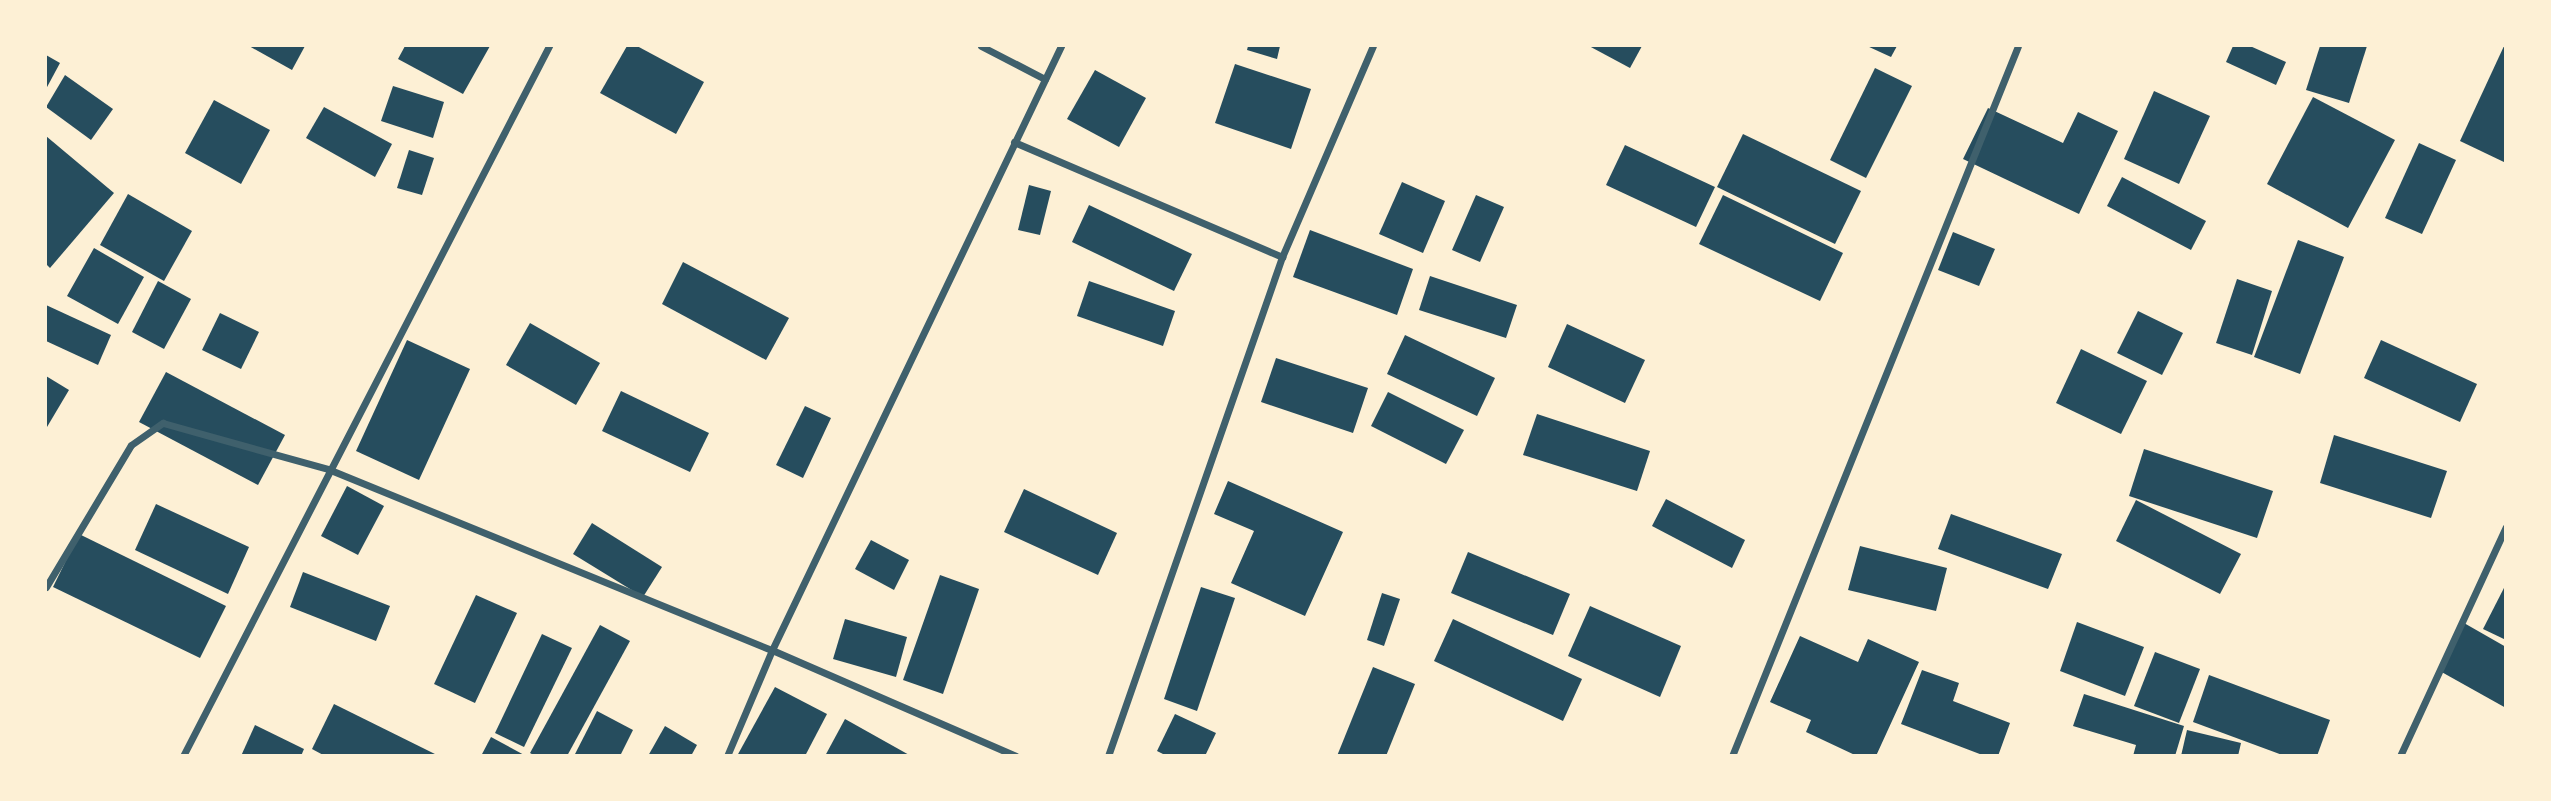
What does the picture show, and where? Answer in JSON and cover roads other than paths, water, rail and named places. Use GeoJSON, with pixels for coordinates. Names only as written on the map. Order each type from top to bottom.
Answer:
{"type":"FeatureCollection","features":[{"type":"Feature","properties":{"kind":"street"},"geometry":{"type":"LineString","coordinates":[[183,755],[328,469],[550,46]]}},
{"type":"Feature","properties":{"kind":"street"},"geometry":{"type":"LineString","coordinates":[[981,46],[1045,79]]}},
{"type":"Feature","properties":{"kind":"street"},"geometry":{"type":"LineString","coordinates":[[727,755],[772,650],[1060,46]]}},
{"type":"Feature","properties":{"kind":"street"},"geometry":{"type":"LineString","coordinates":[[1108,755],[1282,257],[1373,46]]}},
{"type":"Feature","properties":{"kind":"street"},"geometry":{"type":"LineString","coordinates":[[1732,755],[2018,46]]}},
{"type":"Feature","properties":{"kind":"street"},"geometry":{"type":"LineString","coordinates":[[1014,142],[1282,257]]}},
{"type":"Feature","properties":{"kind":"street"},"geometry":{"type":"LineString","coordinates":[[46,587],[131,445],[163,423],[328,469],[772,650],[1016,755]]}},
{"type":"Feature","properties":{"kind":"street"},"geometry":{"type":"LineString","coordinates":[[2400,755],[2505,527]]}}]}
